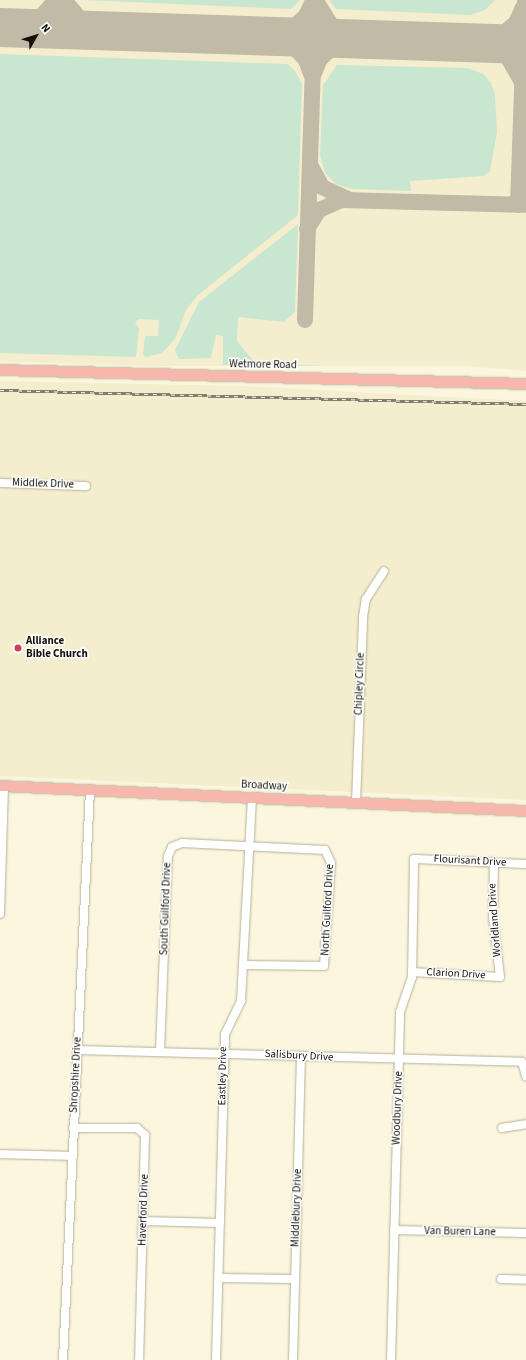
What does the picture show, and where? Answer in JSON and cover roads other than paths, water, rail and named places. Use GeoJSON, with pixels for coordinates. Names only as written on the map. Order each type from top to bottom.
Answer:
{"type":"FeatureCollection","features":[{"type":"Feature","properties":{"kind":"main road","name":"Wetmore Road"},"geometry":{"type":"LineString","coordinates":[[0,370],[526,384]]}},
{"type":"Feature","properties":{"kind":"main road","name":"Broadway"},"geometry":{"type":"LineString","coordinates":[[2,786],[526,811]]}},
{"type":"Feature","properties":{"kind":"street","name":"Middlex Drive"},"geometry":{"type":"LineString","coordinates":[[0,483],[86,486]]}},
{"type":"Feature","properties":{"kind":"street","name":"Chipley Circle"},"geometry":{"type":"LineString","coordinates":[[356,803],[363,618],[366,599],[384,571]]}},
{"type":"Feature","properties":{"kind":"street"},"geometry":{"type":"LineString","coordinates":[[0,914],[2,786]]}},
{"type":"Feature","properties":{"kind":"street","name":"Shropshire Drive"},"geometry":{"type":"LineString","coordinates":[[63,1360],[90,790]]}},
{"type":"Feature","properties":{"kind":"street","name":"Eastley Drive"},"geometry":{"type":"LineString","coordinates":[[216,1360],[224,1052],[228,1024],[242,1001],[252,797]]}},
{"type":"Feature","properties":{"kind":"street","name":"South Guilford Drive"},"geometry":{"type":"LineString","coordinates":[[160,1051],[170,851],[182,843],[250,847]]}},
{"type":"Feature","properties":{"kind":"street","name":"North Guilford Drive"},"geometry":{"type":"LineString","coordinates":[[244,965],[324,966],[330,871],[330,857],[325,850],[250,847]]}},
{"type":"Feature","properties":{"kind":"street","name":"Flourisant Drive"},"geometry":{"type":"LineString","coordinates":[[414,859],[526,864]]}},
{"type":"Feature","properties":{"kind":"street","name":"Woodbury Drive"},"geometry":{"type":"LineString","coordinates":[[391,1360],[400,1012],[412,972],[414,859]]}},
{"type":"Feature","properties":{"kind":"street","name":"Worldland Drive"},"geometry":{"type":"LineString","coordinates":[[494,862],[493,917],[500,977]]}},
{"type":"Feature","properties":{"kind":"street","name":"Clarion Drive"},"geometry":{"type":"LineString","coordinates":[[412,972],[500,977]]}},
{"type":"Feature","properties":{"kind":"street","name":"Salisbury Drive"},"geometry":{"type":"LineString","coordinates":[[77,1050],[224,1052],[301,1057],[522,1062],[526,1076]]}},
{"type":"Feature","properties":{"kind":"street","name":"Middlebury Drive"},"geometry":{"type":"LineString","coordinates":[[293,1360],[301,1057]]}},
{"type":"Feature","properties":{"kind":"street"},"geometry":{"type":"LineString","coordinates":[[502,1128],[526,1124]]}},
{"type":"Feature","properties":{"kind":"street","name":"Haverford Drive"},"geometry":{"type":"LineString","coordinates":[[73,1128],[137,1128],[145,1135],[140,1360]]}},
{"type":"Feature","properties":{"kind":"street"},"geometry":{"type":"LineString","coordinates":[[0,1154],[72,1156]]}},
{"type":"Feature","properties":{"kind":"street"},"geometry":{"type":"LineString","coordinates":[[143,1221],[220,1223]]}},
{"type":"Feature","properties":{"kind":"street","name":"Van Buren Lane"},"geometry":{"type":"LineString","coordinates":[[394,1230],[526,1233]]}},
{"type":"Feature","properties":{"kind":"street"},"geometry":{"type":"LineString","coordinates":[[219,1278],[295,1279]]}},
{"type":"Feature","properties":{"kind":"street"},"geometry":{"type":"LineString","coordinates":[[501,1279],[526,1280]]}},
{"type":"Feature","properties":{"kind":"railway"},"geometry":{"type":"LineString","coordinates":[[0,390],[526,404]]}},
{"type":"Feature","properties":{"kind":"place","name":"Alliance Bible Church"},"geometry":{"type":"Point","coordinates":[18,648]}}]}
